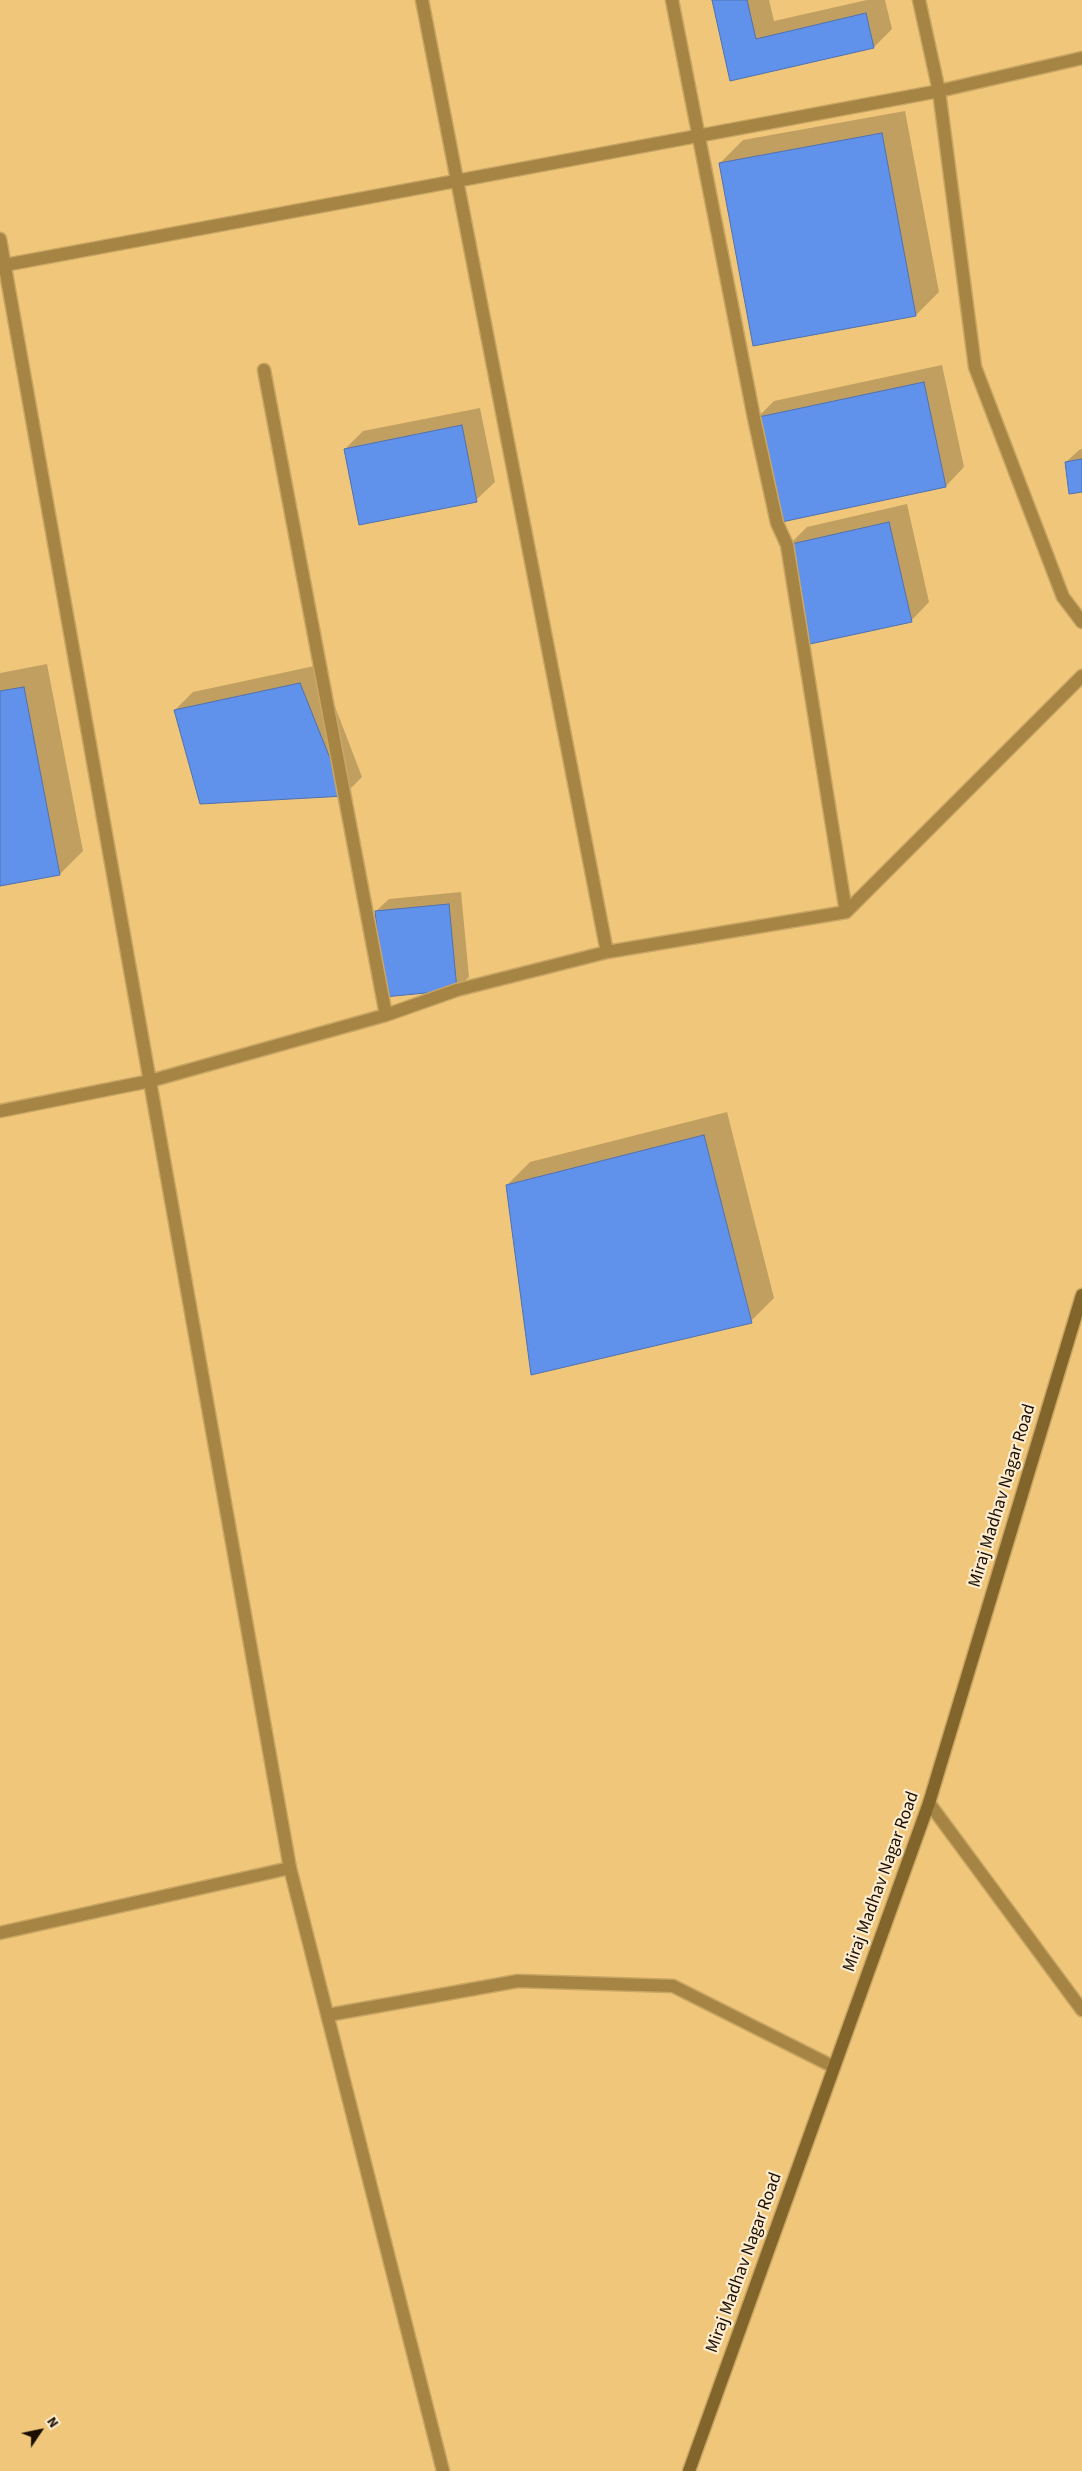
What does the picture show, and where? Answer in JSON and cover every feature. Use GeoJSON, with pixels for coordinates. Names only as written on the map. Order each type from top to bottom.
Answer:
{"type":"FeatureCollection","features":[{"type":"Feature","properties":{"kind":"street"},"geometry":{"type":"LineString","coordinates":[[422,0],[607,952]]}},
{"type":"Feature","properties":{"kind":"street"},"geometry":{"type":"LineString","coordinates":[[672,0],[754,418],[777,523],[787,545],[846,912]]}},
{"type":"Feature","properties":{"kind":"street"},"geometry":{"type":"LineString","coordinates":[[920,0],[938,91],[975,367],[1063,597],[1082,622]]}},
{"type":"Feature","properties":{"kind":"street"},"geometry":{"type":"LineString","coordinates":[[5,265],[938,91],[1082,58]]}},
{"type":"Feature","properties":{"kind":"street"},"geometry":{"type":"LineString","coordinates":[[0,239],[290,1868],[443,2471]]}},
{"type":"Feature","properties":{"kind":"street"},"geometry":{"type":"LineString","coordinates":[[264,370],[386,1015]]}},
{"type":"Feature","properties":{"kind":"street"},"geometry":{"type":"LineString","coordinates":[[0,1111],[150,1081],[386,1015],[457,990],[607,952],[846,912],[1082,676]]}},
{"type":"Feature","properties":{"kind":"street","name":"Miraj Madhav Nagar Road"},"geometry":{"type":"LineString","coordinates":[[689,2471],[929,1804],[1082,1295]]}},
{"type":"Feature","properties":{"kind":"street"},"geometry":{"type":"LineString","coordinates":[[929,1804],[1082,2010]]}},
{"type":"Feature","properties":{"kind":"street"},"geometry":{"type":"LineString","coordinates":[[0,1933],[290,1868]]}},
{"type":"Feature","properties":{"kind":"street"},"geometry":{"type":"LineString","coordinates":[[328,2015],[518,1981],[673,1986],[834,2067]]}},
{"type":"Feature","properties":{"kind":"building"},"geometry":{"type":"Polygon","coordinates":[[[712,0],[747,0],[756,39],[866,13],[874,48],[730,81],[712,0]]]}},
{"type":"Feature","properties":{"kind":"building"},"geometry":{"type":"Polygon","coordinates":[[[882,133],[916,316],[753,346],[719,163],[882,133]]]}},
{"type":"Feature","properties":{"kind":"building"},"geometry":{"type":"Polygon","coordinates":[[[924,382],[946,487],[777,523],[754,418],[924,382]]]}},
{"type":"Feature","properties":{"kind":"building"},"geometry":{"type":"Polygon","coordinates":[[[462,425],[477,502],[359,525],[344,449],[462,425]]]}},
{"type":"Feature","properties":{"kind":"building"},"geometry":{"type":"Polygon","coordinates":[[[1082,459],[1082,492],[1069,494],[1065,462],[1082,459]]]}},
{"type":"Feature","properties":{"kind":"building"},"geometry":{"type":"Polygon","coordinates":[[[889,522],[912,622],[810,644],[787,545],[889,522]]]}},
{"type":"Feature","properties":{"kind":"building"},"geometry":{"type":"Polygon","coordinates":[[[300,683],[345,796],[200,804],[174,710],[300,683]]]}},
{"type":"Feature","properties":{"kind":"building"},"geometry":{"type":"Polygon","coordinates":[[[24,687],[60,875],[0,886],[0,691],[24,687]]]}},
{"type":"Feature","properties":{"kind":"building"},"geometry":{"type":"Polygon","coordinates":[[[449,904],[457,990],[384,997],[375,911],[449,904]]]}},
{"type":"Feature","properties":{"kind":"building"},"geometry":{"type":"Polygon","coordinates":[[[704,1135],[752,1323],[531,1375],[506,1185],[704,1135]]]}}]}
